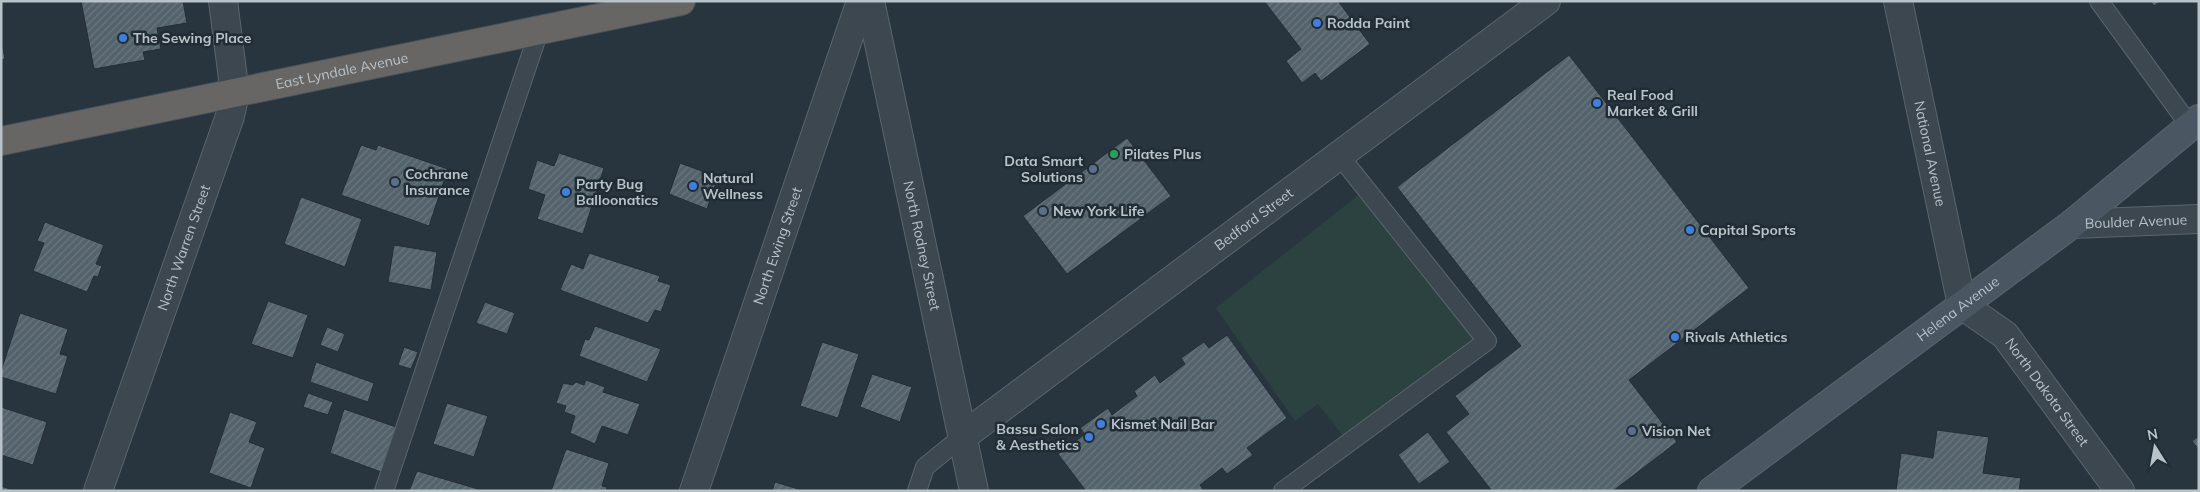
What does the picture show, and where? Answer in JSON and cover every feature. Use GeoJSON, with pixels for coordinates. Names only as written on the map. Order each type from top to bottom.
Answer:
{"type":"FeatureCollection","features":[{"type":"Feature","properties":{"kind":"highway","name":"East Lyndale Avenue"},"geometry":{"type":"LineString","coordinates":[[1,141],[681,1]]}},
{"type":"Feature","properties":{"kind":"main road","name":"Helena Avenue"},"geometry":{"type":"LineString","coordinates":[[1712,491],[2072,224],[2194,123]]}},
{"type":"Feature","properties":{"kind":"street","name":"North Warren Street"},"geometry":{"type":"LineString","coordinates":[[98,491],[218,153],[235,94],[223,1]]}},
{"type":"Feature","properties":{"kind":"street","name":"North Ewing Street"},"geometry":{"type":"LineString","coordinates":[[694,491],[860,1]]}},
{"type":"Feature","properties":{"kind":"street","name":"North Rodney Street"},"geometry":{"type":"LineString","coordinates":[[870,1],[974,491]]}},
{"type":"Feature","properties":{"kind":"street","name":"Bedford Street"},"geometry":{"type":"LineString","coordinates":[[962,437],[1546,1]]}},
{"type":"Feature","properties":{"kind":"street","name":"National Avenue"},"geometry":{"type":"LineString","coordinates":[[1898,1],[1962,305]]}},
{"type":"Feature","properties":{"kind":"street","name":"Boulder Avenue"},"geometry":{"type":"LineString","coordinates":[[2072,224],[2199,220]]}},
{"type":"Feature","properties":{"kind":"street","name":"North Dakota Street"},"geometry":{"type":"LineString","coordinates":[[1962,305],[2005,336],[2120,491]]}},
{"type":"Feature","properties":{"kind":"lane"},"geometry":{"type":"LineString","coordinates":[[2099,1],[2194,123]]}},
{"type":"Feature","properties":{"kind":"lane"},"geometry":{"type":"LineString","coordinates":[[384,491],[539,31]]}},
{"type":"Feature","properties":{"kind":"lane"},"geometry":{"type":"LineString","coordinates":[[1283,491],[1486,341],[1340,155]]}},
{"type":"Feature","properties":{"kind":"lane"},"geometry":{"type":"LineString","coordinates":[[917,491],[925,467],[962,437]]}},
{"type":"Feature","properties":{"kind":"green space"},"geometry":{"type":"Polygon","coordinates":[[[1361,193],[1474,340],[1343,436],[1318,404],[1295,421],[1216,308],[1361,193]]]}},
{"type":"Feature","properties":{"kind":"building","name":"The Sewing Place"},"geometry":{"type":"Polygon","coordinates":[[[81,1],[183,1],[187,23],[157,28],[161,49],[143,52],[145,60],[94,69],[81,1]]]}},
{"type":"Feature","properties":{"kind":"building","name":"Rodda Paint"},"geometry":{"type":"Polygon","coordinates":[[[1264,1],[1338,1],[1370,44],[1321,81],[1315,73],[1302,83],[1286,61],[1301,49],[1264,1]]]}},
{"type":"Feature","properties":{"kind":"building"},"geometry":{"type":"Polygon","coordinates":[[[2150,1],[2160,1],[2154,6],[2150,1]]]}},
{"type":"Feature","properties":{"kind":"building"},"geometry":{"type":"Polygon","coordinates":[[[1,38],[5,59],[1,60],[1,38]]]}},
{"type":"Feature","properties":{"kind":"building"},"geometry":{"type":"Polygon","coordinates":[[[1569,55],[1749,288],[1629,380],[1677,442],[1613,491],[1492,491],[1446,432],[1469,414],[1455,396],[1521,346],[1397,187],[1569,55]]]}},
{"type":"Feature","properties":{"kind":"building"},"geometry":{"type":"Polygon","coordinates":[[[1127,138],[1171,196],[1067,274],[1023,216],[1127,138]]]}},
{"type":"Feature","properties":{"kind":"building","name":"Cochrane Insurance"},"geometry":{"type":"Polygon","coordinates":[[[361,145],[376,150],[378,145],[448,169],[429,226],[341,195],[361,145]]]}},
{"type":"Feature","properties":{"kind":"building","name":"Party Bug Balloonatics"},"geometry":{"type":"Polygon","coordinates":[[[559,153],[604,168],[583,234],[537,219],[545,195],[528,189],[537,160],[554,166],[559,153]]]}},
{"type":"Feature","properties":{"kind":"building","name":"Natural Wellness"},"geometry":{"type":"Polygon","coordinates":[[[680,163],[718,177],[707,209],[669,194],[680,163]]]}},
{"type":"Feature","properties":{"kind":"building"},"geometry":{"type":"Polygon","coordinates":[[[301,197],[362,219],[345,267],[284,244],[301,197]]]}},
{"type":"Feature","properties":{"kind":"building"},"geometry":{"type":"Polygon","coordinates":[[[45,222],[104,245],[96,264],[102,266],[98,277],[94,276],[87,292],[33,271],[44,243],[37,241],[45,222]]]}},
{"type":"Feature","properties":{"kind":"building"},"geometry":{"type":"Polygon","coordinates":[[[394,245],[437,252],[431,290],[388,282],[394,245]]]}},
{"type":"Feature","properties":{"kind":"building"},"geometry":{"type":"Polygon","coordinates":[[[589,253],[660,276],[658,281],[671,285],[661,312],[655,310],[648,323],[560,290],[571,264],[583,269],[589,253]]]}},
{"type":"Feature","properties":{"kind":"building"},"geometry":{"type":"Polygon","coordinates":[[[268,301],[308,315],[293,358],[251,344],[268,301]]]}},
{"type":"Feature","properties":{"kind":"building"},"geometry":{"type":"Polygon","coordinates":[[[485,302],[515,313],[507,334],[476,323],[485,302]]]}},
{"type":"Feature","properties":{"kind":"building"},"geometry":{"type":"Polygon","coordinates":[[[20,313],[68,329],[60,354],[68,356],[56,394],[1,377],[1,371],[20,313]]]}},
{"type":"Feature","properties":{"kind":"building"},"geometry":{"type":"Polygon","coordinates":[[[595,326],[661,349],[647,382],[579,356],[585,339],[589,340],[595,326]]]}},
{"type":"Feature","properties":{"kind":"building"},"geometry":{"type":"Polygon","coordinates":[[[327,327],[345,334],[338,352],[320,345],[327,327]]]}},
{"type":"Feature","properties":{"kind":"building"},"geometry":{"type":"Polygon","coordinates":[[[1227,335],[1287,418],[1247,448],[1253,455],[1227,474],[1222,468],[1200,485],[1204,491],[1086,491],[1058,454],[1085,434],[1080,428],[1108,408],[1112,415],[1137,396],[1134,391],[1155,375],[1160,383],[1185,364],[1181,358],[1204,342],[1209,348],[1227,335]]]}},
{"type":"Feature","properties":{"kind":"building"},"geometry":{"type":"Polygon","coordinates":[[[822,342],[859,354],[838,418],[800,406],[822,342]]]}},
{"type":"Feature","properties":{"kind":"building"},"geometry":{"type":"Polygon","coordinates":[[[404,347],[418,352],[411,369],[398,365],[404,347]]]}},
{"type":"Feature","properties":{"kind":"building"},"geometry":{"type":"Polygon","coordinates":[[[316,362],[374,383],[368,402],[310,382],[316,362]]]}},
{"type":"Feature","properties":{"kind":"building"},"geometry":{"type":"Polygon","coordinates":[[[872,374],[912,387],[900,422],[860,407],[872,374]]]}},
{"type":"Feature","properties":{"kind":"building"},"geometry":{"type":"Polygon","coordinates":[[[586,380],[605,387],[603,392],[640,404],[628,435],[602,426],[595,444],[570,433],[575,416],[564,412],[566,406],[556,403],[563,383],[573,385],[576,382],[584,385],[586,380]]]}},
{"type":"Feature","properties":{"kind":"building"},"geometry":{"type":"Polygon","coordinates":[[[308,393],[333,402],[328,415],[303,407],[308,393]]]}},
{"type":"Feature","properties":{"kind":"building"},"geometry":{"type":"Polygon","coordinates":[[[447,403],[488,416],[474,457],[433,444],[447,403]]]}},
{"type":"Feature","properties":{"kind":"building"},"geometry":{"type":"Polygon","coordinates":[[[1,407],[47,422],[33,465],[1,455],[1,407]]]}},
{"type":"Feature","properties":{"kind":"building"},"geometry":{"type":"Polygon","coordinates":[[[344,409],[396,427],[381,472],[330,453],[344,409]]]}},
{"type":"Feature","properties":{"kind":"building"},"geometry":{"type":"Polygon","coordinates":[[[230,412],[257,422],[249,442],[265,448],[251,488],[209,473],[230,412]]]}},
{"type":"Feature","properties":{"kind":"building"},"geometry":{"type":"Polygon","coordinates":[[[1937,430],[1989,437],[1983,473],[2021,478],[2019,491],[1896,491],[1901,453],[1933,458],[1937,430]]]}},
{"type":"Feature","properties":{"kind":"building"},"geometry":{"type":"Polygon","coordinates":[[[1428,432],[1450,462],[1419,484],[1398,455],[1428,432]]]}},
{"type":"Feature","properties":{"kind":"building"},"geometry":{"type":"Polygon","coordinates":[[[2199,436],[2199,450],[2192,441],[2199,436]]]}},
{"type":"Feature","properties":{"kind":"building"},"geometry":{"type":"Polygon","coordinates":[[[566,449],[609,463],[602,486],[607,487],[606,491],[551,491],[566,449]]]}},
{"type":"Feature","properties":{"kind":"building"},"geometry":{"type":"Polygon","coordinates":[[[417,471],[478,489],[477,491],[409,491],[417,471]]]}},
{"type":"Feature","properties":{"kind":"building"},"geometry":{"type":"Polygon","coordinates":[[[775,482],[805,491],[772,491],[775,482]]]}},
{"type":"Feature","properties":{"kind":"building"},"geometry":{"type":"Polygon","coordinates":[[[1,486],[16,491],[1,491],[1,486]]]}},
{"type":"Feature","properties":{"kind":"place","name":"Rodda Paint"},"geometry":{"type":"Point","coordinates":[1317,23]}},
{"type":"Feature","properties":{"kind":"place","name":"The Sewing Place"},"geometry":{"type":"Point","coordinates":[123,38]}},
{"type":"Feature","properties":{"kind":"place","name":"Real Food Market & Grill"},"geometry":{"type":"Point","coordinates":[1597,103]}},
{"type":"Feature","properties":{"kind":"place","name":"Pilates Plus"},"geometry":{"type":"Point","coordinates":[1114,154]}},
{"type":"Feature","properties":{"kind":"place","name":"Data Smart Solutions"},"geometry":{"type":"Point","coordinates":[1093,169]}},
{"type":"Feature","properties":{"kind":"place","name":"Cochrane Insurance"},"geometry":{"type":"Point","coordinates":[395,182]}},
{"type":"Feature","properties":{"kind":"place","name":"Natural Wellness"},"geometry":{"type":"Point","coordinates":[693,186]}},
{"type":"Feature","properties":{"kind":"place","name":"Party Bug Balloonatics"},"geometry":{"type":"Point","coordinates":[566,192]}},
{"type":"Feature","properties":{"kind":"place","name":"New York Life"},"geometry":{"type":"Point","coordinates":[1043,211]}},
{"type":"Feature","properties":{"kind":"place","name":"Capital Sports"},"geometry":{"type":"Point","coordinates":[1690,230]}},
{"type":"Feature","properties":{"kind":"place","name":"Rivals Athletics"},"geometry":{"type":"Point","coordinates":[1675,337]}},
{"type":"Feature","properties":{"kind":"place","name":"Kismet Nail Bar"},"geometry":{"type":"Point","coordinates":[1101,424]}},
{"type":"Feature","properties":{"kind":"place","name":"Vision Net"},"geometry":{"type":"Point","coordinates":[1632,431]}},
{"type":"Feature","properties":{"kind":"place","name":"Bassu Salon & Aesthetics"},"geometry":{"type":"Point","coordinates":[1089,437]}}]}
